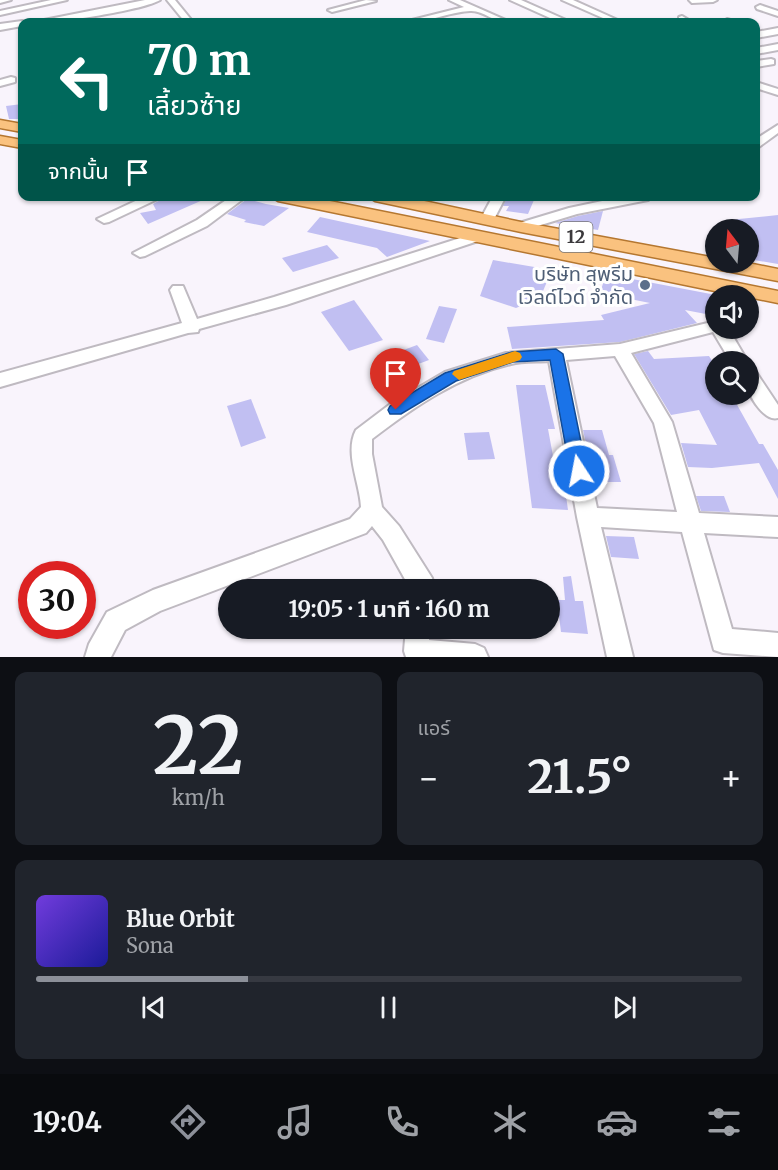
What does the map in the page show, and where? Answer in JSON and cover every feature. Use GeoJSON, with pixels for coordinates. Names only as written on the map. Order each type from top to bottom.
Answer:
{"type":"FeatureCollection","features":[{"type":"Feature","properties":{"kind":"main road"},"geometry":{"type":"LineString","coordinates":[[0,124],[18,127]]}},
{"type":"Feature","properties":{"kind":"main road"},"geometry":{"type":"LineString","coordinates":[[0,140],[18,143]]}},
{"type":"Feature","properties":{"kind":"main road","name":"12"},"geometry":{"type":"LineString","coordinates":[[302,201],[705,285]]}},
{"type":"Feature","properties":{"kind":"main road","name":"12"},"geometry":{"type":"LineString","coordinates":[[414,201],[521,227],[778,275]]}},
{"type":"Feature","properties":{"kind":"main road","name":"12"},"geometry":{"type":"LineString","coordinates":[[759,295],[778,297]]}},
{"type":"Feature","properties":{"kind":"street"},"geometry":{"type":"LineString","coordinates":[[0,2],[7,0]]}},
{"type":"Feature","properties":{"kind":"street"},"geometry":{"type":"LineString","coordinates":[[0,13],[62,0],[82,16]]}},
{"type":"Feature","properties":{"kind":"street"},"geometry":{"type":"LineString","coordinates":[[67,18],[156,0]]}},
{"type":"Feature","properties":{"kind":"street"},"geometry":{"type":"LineString","coordinates":[[171,0],[186,18]]}},
{"type":"Feature","properties":{"kind":"street"},"geometry":{"type":"LineString","coordinates":[[453,0],[496,18]]}},
{"type":"Feature","properties":{"kind":"street"},"geometry":{"type":"LineString","coordinates":[[514,0],[557,18]]}},
{"type":"Feature","properties":{"kind":"street"},"geometry":{"type":"LineString","coordinates":[[566,0],[609,18]]}},
{"type":"Feature","properties":{"kind":"street"},"geometry":{"type":"LineString","coordinates":[[692,1],[713,0]]}},
{"type":"Feature","properties":{"kind":"street"},"geometry":{"type":"LineString","coordinates":[[332,10],[372,1],[384,3]]}},
{"type":"Feature","properties":{"kind":"street"},"geometry":{"type":"LineString","coordinates":[[760,7],[778,14]]}},
{"type":"Feature","properties":{"kind":"street"},"geometry":{"type":"LineString","coordinates":[[426,18],[472,8]]}},
{"type":"Feature","properties":{"kind":"street"},"geometry":{"type":"LineString","coordinates":[[570,18],[596,12]]}},
{"type":"Feature","properties":{"kind":"street"},"geometry":{"type":"LineString","coordinates":[[0,27],[18,25]]}},
{"type":"Feature","properties":{"kind":"street"},"geometry":{"type":"LineString","coordinates":[[760,35],[778,32]]}},
{"type":"Feature","properties":{"kind":"street"},"geometry":{"type":"LineString","coordinates":[[760,50],[778,47]]}},
{"type":"Feature","properties":{"kind":"street"},"geometry":{"type":"LineString","coordinates":[[760,63],[771,62]]}},
{"type":"Feature","properties":{"kind":"street"},"geometry":{"type":"LineString","coordinates":[[0,83],[11,80]]}},
{"type":"Feature","properties":{"kind":"street"},"geometry":{"type":"LineString","coordinates":[[760,86],[778,92]]}},
{"type":"Feature","properties":{"kind":"street"},"geometry":{"type":"LineString","coordinates":[[761,134],[778,128]]}},
{"type":"Feature","properties":{"kind":"street"},"geometry":{"type":"LineString","coordinates":[[104,219],[146,201]]}},
{"type":"Feature","properties":{"kind":"street"},"geometry":{"type":"LineString","coordinates":[[140,253],[202,223],[234,201]]}},
{"type":"Feature","properties":{"kind":"street"},"geometry":{"type":"LineString","coordinates":[[487,220],[497,201]]}},
{"type":"Feature","properties":{"kind":"street"},"geometry":{"type":"LineString","coordinates":[[521,227],[574,211],[623,201]]}},
{"type":"Feature","properties":{"kind":"street"},"geometry":{"type":"LineString","coordinates":[[0,380],[192,328],[476,237]]}},
{"type":"Feature","properties":{"kind":"street"},"geometry":{"type":"LineString","coordinates":[[178,290],[192,328]]}},
{"type":"Feature","properties":{"kind":"street"},"geometry":{"type":"LineString","coordinates":[[420,579],[391,533],[372,510],[372,493],[360,451],[363,435],[396,410],[451,377],[512,357],[620,350],[705,330]]}},
{"type":"Feature","properties":{"kind":"street"},"geometry":{"type":"LineString","coordinates":[[620,350],[663,422],[723,641],[778,645]]}},
{"type":"Feature","properties":{"kind":"street"},"geometry":{"type":"LineString","coordinates":[[556,354],[588,517],[620,657]]}},
{"type":"Feature","properties":{"kind":"street"},"geometry":{"type":"LineString","coordinates":[[759,391],[773,412]]}},
{"type":"Feature","properties":{"kind":"street"},"geometry":{"type":"LineString","coordinates":[[98,657],[116,621],[153,602],[358,526],[372,510]]}},
{"type":"Feature","properties":{"kind":"street"},"geometry":{"type":"LineString","coordinates":[[588,517],[778,527]]}},
{"type":"Feature","properties":{"kind":"street"},"geometry":{"type":"LineString","coordinates":[[417,639],[416,651],[475,657]]}},
{"type":"Feature","properties":{"kind":"building"},"geometry":{"type":"Polygon","coordinates":[[[18,104],[18,119],[9,119],[6,106],[18,104]]]}},
{"type":"Feature","properties":{"kind":"building"},"geometry":{"type":"Polygon","coordinates":[[[159,201],[201,201],[148,224],[140,213],[156,210],[153,204],[159,201]]]}},
{"type":"Feature","properties":{"kind":"building"},"geometry":{"type":"Polygon","coordinates":[[[244,201],[289,208],[264,226],[244,222],[246,220],[227,214],[244,201]]]}},
{"type":"Feature","properties":{"kind":"building"},"geometry":{"type":"Polygon","coordinates":[[[506,201],[534,201],[528,214],[506,211],[509,206],[503,206],[506,201]]]}},
{"type":"Feature","properties":{"kind":"building"},"geometry":{"type":"Polygon","coordinates":[[[603,211],[598,230],[555,223],[578,216],[603,211]]]}},
{"type":"Feature","properties":{"kind":"building"},"geometry":{"type":"Polygon","coordinates":[[[778,215],[778,264],[759,261],[759,219],[739,219],[778,215]]]}},
{"type":"Feature","properties":{"kind":"building"},"geometry":{"type":"Polygon","coordinates":[[[320,217],[430,241],[387,257],[377,248],[307,232],[320,217]]]}},
{"type":"Feature","properties":{"kind":"building"},"geometry":{"type":"Polygon","coordinates":[[[327,245],[339,258],[293,272],[282,258],[327,245]]]}},
{"type":"Feature","properties":{"kind":"building"},"geometry":{"type":"Polygon","coordinates":[[[493,260],[552,270],[540,298],[516,308],[480,296],[493,260]]]}},
{"type":"Feature","properties":{"kind":"building"},"geometry":{"type":"Polygon","coordinates":[[[606,274],[705,293],[705,314],[685,310],[697,323],[620,342],[512,349],[507,327],[604,320],[601,315],[650,303],[600,293],[606,274]]]}},
{"type":"Feature","properties":{"kind":"building"},"geometry":{"type":"Polygon","coordinates":[[[354,300],[383,340],[349,351],[321,312],[354,300]]]}},
{"type":"Feature","properties":{"kind":"building"},"geometry":{"type":"Polygon","coordinates":[[[439,306],[457,309],[444,343],[426,339],[439,306]]]}},
{"type":"Feature","properties":{"kind":"building"},"geometry":{"type":"Polygon","coordinates":[[[417,345],[429,360],[413,366],[401,351],[417,345]]]}},
{"type":"Feature","properties":{"kind":"building"},"geometry":{"type":"Polygon","coordinates":[[[648,351],[654,359],[705,356],[705,405],[737,405],[759,444],[763,444],[778,470],[778,499],[759,463],[712,468],[688,467],[681,443],[717,445],[699,410],[671,415],[634,354],[648,351]]]}},
{"type":"Feature","properties":{"kind":"building"},"geometry":{"type":"Polygon","coordinates":[[[516,385],[545,385],[555,429],[548,429],[553,456],[564,456],[568,482],[564,482],[568,510],[532,508],[516,385]]]}},
{"type":"Feature","properties":{"kind":"building"},"geometry":{"type":"Polygon","coordinates":[[[251,399],[266,438],[241,447],[227,406],[251,399]]]}},
{"type":"Feature","properties":{"kind":"building"},"geometry":{"type":"Polygon","coordinates":[[[583,430],[602,430],[609,455],[613,455],[621,482],[594,482],[583,430]]]}},
{"type":"Feature","properties":{"kind":"building"},"geometry":{"type":"Polygon","coordinates":[[[489,432],[495,459],[468,460],[464,433],[489,432]]]}},
{"type":"Feature","properties":{"kind":"building"},"geometry":{"type":"Polygon","coordinates":[[[696,496],[724,496],[730,512],[701,511],[696,496]]]}},
{"type":"Feature","properties":{"kind":"building"},"geometry":{"type":"Polygon","coordinates":[[[606,536],[634,537],[639,559],[611,557],[606,536]]]}},
{"type":"Feature","properties":{"kind":"building"},"geometry":{"type":"Polygon","coordinates":[[[571,576],[575,601],[583,601],[588,634],[561,632],[560,600],[565,600],[563,577],[571,576]]]}},
{"type":"Feature","properties":{"kind":"slow traffic"},"geometry":{"type":"LineString","coordinates":[[459,374],[515,357]]}},
{"type":"Feature","properties":{"kind":"place","name":"บริษัท สุพรีม เวิลด์ไวด์ จำกัด"},"geometry":{"type":"Point","coordinates":[645,285]}},
{"type":"Feature","properties":{"kind":"route"},"geometry":{"type":"LineString","coordinates":[[396,410],[451,377],[512,357],[556,354],[579,471]]}}]}
